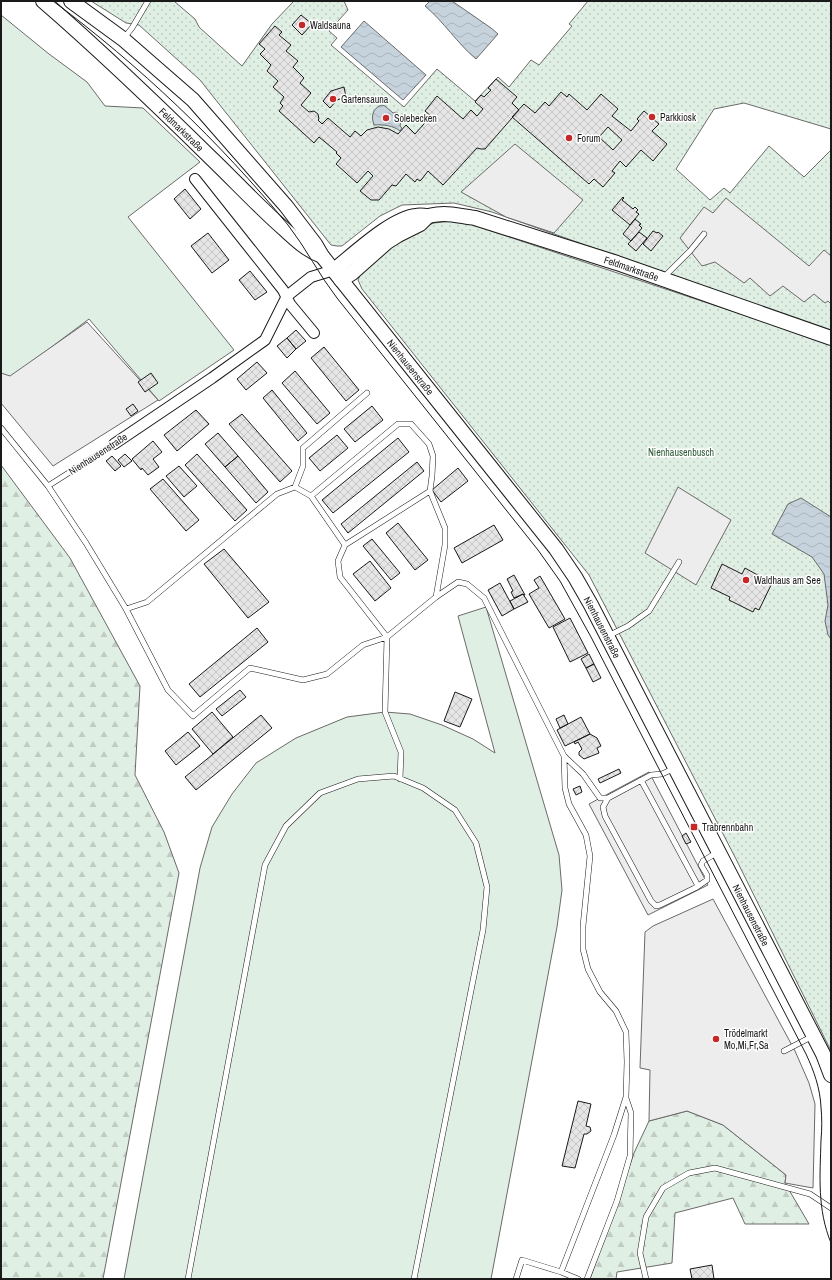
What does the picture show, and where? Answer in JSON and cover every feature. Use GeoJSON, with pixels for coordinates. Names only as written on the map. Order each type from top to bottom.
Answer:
{"type":"FeatureCollection","features":[{"type":"Feature","properties":{"kind":"main road","name":"Feldmarkstraße"},"geometry":{"type":"LineString","coordinates":[[43,1],[155,103],[272,218],[301,244],[312,252],[322,256]]}},
{"type":"Feature","properties":{"kind":"main road","name":"Feldmarkstraße"},"geometry":{"type":"LineString","coordinates":[[71,1],[123,39],[193,100],[286,206],[316,244],[322,256],[338,275],[352,273],[388,242],[420,224],[428,216],[444,214],[474,218],[617,263],[831,338]]}},
{"type":"Feature","properties":{"kind":"main road","name":"Nienhausenstraße"},"geometry":{"type":"LineString","coordinates":[[338,275],[436,401],[556,549],[575,577],[823,1054],[831,1075]]}},
{"type":"Feature","properties":{"kind":"street"},"geometry":{"type":"LineString","coordinates":[[195,179],[283,290],[290,304],[314,332]]}},
{"type":"Feature","properties":{"kind":"street","name":"Nienhausenstraße"},"geometry":{"type":"LineString","coordinates":[[114,444],[212,378],[265,340],[287,296],[310,277],[338,275]]}},
{"type":"Feature","properties":{"kind":"lane"},"geometry":{"type":"LineString","coordinates":[[123,39],[132,28],[148,1]]}},
{"type":"Feature","properties":{"kind":"lane"},"geometry":{"type":"LineString","coordinates":[[662,279],[690,251],[704,234]]}},
{"type":"Feature","properties":{"kind":"lane"},"geometry":{"type":"LineString","coordinates":[[126,609],[147,602],[277,494],[295,487],[303,466],[303,448],[367,393]]}},
{"type":"Feature","properties":{"kind":"lane"},"geometry":{"type":"LineString","coordinates":[[310,496],[398,424],[411,424],[429,444],[433,456],[430,491],[445,528],[445,545],[436,597]]}},
{"type":"Feature","properties":{"kind":"lane"},"geometry":{"type":"LineString","coordinates":[[1,428],[48,486],[86,543],[126,609],[168,690],[193,716],[250,668],[303,680],[327,674],[363,645],[387,637],[436,597],[458,582],[467,584],[484,598],[564,756],[583,774],[600,798],[608,798],[651,775],[662,774],[675,768]]}},
{"type":"Feature","properties":{"kind":"lane","name":"Nienhausenstraße"},"geometry":{"type":"LineString","coordinates":[[48,486],[114,444]]}},
{"type":"Feature","properties":{"kind":"lane"},"geometry":{"type":"LineString","coordinates":[[295,487],[310,496],[345,545]]}},
{"type":"Feature","properties":{"kind":"lane"},"geometry":{"type":"LineString","coordinates":[[400,779],[400,752],[385,712],[387,637],[340,577],[338,561],[345,545],[430,491]]}},
{"type":"Feature","properties":{"kind":"lane"},"geometry":{"type":"LineString","coordinates":[[607,636],[628,626],[649,611],[679,562]]}},
{"type":"Feature","properties":{"kind":"lane"},"geometry":{"type":"LineString","coordinates":[[562,1272],[614,1135],[626,1097],[627,1062],[626,1032],[616,1011],[600,992],[588,969],[583,949],[590,856],[586,835],[569,804],[565,788],[564,756]]}},
{"type":"Feature","properties":{"kind":"lane"},"geometry":{"type":"LineString","coordinates":[[188,1279],[265,865],[286,826],[320,793],[358,779],[394,776],[423,788],[455,810],[476,843],[487,887],[483,930],[414,1279]]}},
{"type":"Feature","properties":{"kind":"lane"},"geometry":{"type":"LineString","coordinates":[[641,780],[697,884],[697,887]]}},
{"type":"Feature","properties":{"kind":"lane"},"geometry":{"type":"LineString","coordinates":[[608,798],[603,807],[605,816],[651,901],[656,906],[697,887],[707,880],[707,875],[701,865],[703,861],[719,852]]}},
{"type":"Feature","properties":{"kind":"lane"},"geometry":{"type":"LineString","coordinates":[[784,1051],[813,1036]]}},
{"type":"Feature","properties":{"kind":"lane"},"geometry":{"type":"LineString","coordinates":[[587,1279],[617,1201],[630,1156],[631,1113],[626,1097]]}},
{"type":"Feature","properties":{"kind":"lane"},"geometry":{"type":"LineString","coordinates":[[646,1279],[640,1253],[646,1217],[663,1188],[689,1173],[715,1168],[810,1194],[831,1208]]}},
{"type":"Feature","properties":{"kind":"lane"},"geometry":{"type":"LineString","coordinates":[[516,1279],[522,1260],[562,1272],[578,1279]]}},
{"type":"Feature","properties":{"kind":"green space"},"geometry":{"type":"Polygon","coordinates":[[[91,1],[175,1],[195,19],[199,27],[242,66],[272,24],[294,1],[344,1],[348,10],[329,31],[337,38],[331,45],[404,107],[437,69],[475,101],[498,77],[509,87],[531,60],[539,65],[572,26],[569,24],[588,1],[831,1],[831,129],[744,103],[714,109],[676,169],[710,200],[724,188],[730,193],[769,146],[804,177],[831,150],[831,332],[492,212],[454,203],[402,205],[380,216],[342,246],[331,245],[200,80],[139,25],[126,23],[91,1]]]}},
{"type":"Feature","properties":{"kind":"green space"},"geometry":{"type":"Polygon","coordinates":[[[1,15],[49,54],[87,82],[105,106],[143,108],[200,162],[128,217],[234,350],[159,401],[89,319],[10,378],[1,374],[1,15]]]}},
{"type":"Feature","properties":{"kind":"green space","name":"Nienhausenbusch"},"geometry":{"type":"Polygon","coordinates":[[[452,221],[467,223],[831,344],[831,1051],[736,859],[589,575],[362,289],[358,280],[363,269],[410,232],[434,223],[452,221]]]}},
{"type":"Feature","properties":{"kind":"green space"},"geometry":{"type":"Polygon","coordinates":[[[1,465],[70,558],[140,686],[135,775],[164,832],[179,873],[103,1279],[1,1279],[1,465]]]}},
{"type":"Feature","properties":{"kind":"green space"},"geometry":{"type":"Polygon","coordinates":[[[486,607],[559,855],[562,890],[557,927],[491,1279],[124,1279],[200,868],[212,827],[232,794],[256,763],[296,738],[347,717],[385,712],[410,714],[442,725],[473,739],[495,753],[458,616],[486,607]]]}},
{"type":"Feature","properties":{"kind":"green space"},"geometry":{"type":"Polygon","coordinates":[[[687,1111],[723,1125],[786,1175],[785,1183],[809,1224],[745,1224],[733,1198],[675,1213],[672,1263],[617,1272],[616,1279],[590,1279],[634,1153],[649,1121],[687,1111]]]}},
{"type":"Feature","properties":{"kind":"shaded area"},"geometry":{"type":"Polygon","coordinates":[[[515,144],[583,200],[554,233],[506,217],[461,192],[515,144]]]}},
{"type":"Feature","properties":{"kind":"shaded area"},"geometry":{"type":"Polygon","coordinates":[[[726,198],[809,266],[824,250],[831,256],[831,304],[828,301],[825,303],[814,294],[804,302],[783,286],[770,296],[750,278],[744,283],[715,262],[702,266],[680,238],[704,207],[713,213],[726,198]]]}},
{"type":"Feature","properties":{"kind":"shaded area"},"geometry":{"type":"Polygon","coordinates":[[[87,322],[158,400],[53,466],[1,403],[1,373],[10,376],[87,322]]]}},
{"type":"Feature","properties":{"kind":"shaded area"},"geometry":{"type":"Polygon","coordinates":[[[678,487],[731,520],[696,585],[645,553],[678,487]]]}},
{"type":"Feature","properties":{"kind":"shaded area"},"geometry":{"type":"Polygon","coordinates":[[[649,772],[708,885],[648,915],[589,804],[649,772]]]}},
{"type":"Feature","properties":{"kind":"shaded area"},"geometry":{"type":"Polygon","coordinates":[[[713,899],[795,1051],[809,1083],[815,1104],[813,1188],[785,1183],[786,1175],[723,1125],[687,1111],[649,1121],[650,1070],[640,1068],[645,932],[653,926],[713,899]]]}},
{"type":"Feature","properties":{"kind":"water"},"geometry":{"type":"Polygon","coordinates":[[[430,1],[452,1],[498,34],[476,59],[425,6],[430,1]]]}},
{"type":"Feature","properties":{"kind":"water"},"geometry":{"type":"Polygon","coordinates":[[[364,21],[426,75],[403,100],[341,47],[364,21]]]}},
{"type":"Feature","properties":{"kind":"water","name":"Solebecken"},"geometry":{"type":"Polygon","coordinates":[[[382,105],[393,113],[397,112],[401,121],[400,126],[402,128],[400,131],[388,126],[374,125],[373,113],[376,108],[382,105]]]}},
{"type":"Feature","properties":{"kind":"water"},"geometry":{"type":"Polygon","coordinates":[[[801,498],[831,517],[831,639],[828,635],[825,621],[828,605],[824,574],[812,557],[772,534],[788,504],[801,498]]]}},
{"type":"Feature","properties":{"kind":"building","name":"Waldsauna"},"geometry":{"type":"Polygon","coordinates":[[[301,15],[312,24],[302,35],[292,25],[301,15]]]}},
{"type":"Feature","properties":{"kind":"building"},"geometry":{"type":"Polygon","coordinates":[[[275,26],[282,32],[279,35],[291,45],[286,51],[298,61],[293,67],[304,78],[300,83],[311,93],[301,105],[309,112],[314,111],[318,114],[318,120],[322,124],[328,118],[350,137],[355,131],[361,136],[367,130],[378,127],[389,129],[398,134],[406,125],[415,134],[431,116],[425,111],[437,96],[463,119],[471,110],[477,116],[483,109],[475,102],[481,95],[484,97],[491,90],[488,88],[496,79],[517,97],[512,103],[519,110],[485,149],[477,148],[443,185],[428,171],[420,181],[417,179],[415,182],[406,174],[396,186],[392,185],[379,200],[371,200],[360,191],[373,176],[368,171],[357,183],[336,164],[341,158],[336,153],[337,152],[319,137],[314,143],[279,111],[283,106],[280,103],[284,97],[273,87],[278,81],[267,71],[271,65],[260,54],[265,49],[259,44],[275,26]]]}},
{"type":"Feature","properties":{"kind":"building","name":"Gartensauna"},"geometry":{"type":"Polygon","coordinates":[[[344,87],[346,97],[337,100],[330,108],[323,101],[331,91],[344,87]]]}},
{"type":"Feature","properties":{"kind":"building","name":"Forum"},"geometry":{"type":"Polygon","coordinates":[[[561,92],[567,97],[569,94],[587,110],[601,94],[618,109],[612,116],[631,131],[639,121],[637,119],[644,111],[659,124],[652,131],[667,144],[653,161],[641,150],[626,167],[620,161],[612,171],[615,173],[603,187],[594,179],[589,184],[512,117],[524,104],[535,113],[545,102],[549,106],[561,92]],[[608,127],[599,137],[613,150],[622,140],[608,127]]]}},
{"type":"Feature","properties":{"kind":"building"},"geometry":{"type":"Polygon","coordinates":[[[185,189],[201,209],[190,219],[174,199],[185,189]]]}},
{"type":"Feature","properties":{"kind":"building"},"geometry":{"type":"Polygon","coordinates":[[[623,197],[624,198],[622,200],[633,209],[635,207],[638,210],[636,212],[639,214],[630,225],[612,210],[623,197]]]}},
{"type":"Feature","properties":{"kind":"building"},"geometry":{"type":"Polygon","coordinates":[[[635,219],[641,224],[639,225],[642,228],[631,241],[623,234],[635,219]]]}},
{"type":"Feature","properties":{"kind":"building"},"geometry":{"type":"Polygon","coordinates":[[[653,231],[658,232],[663,236],[651,251],[643,244],[653,231]]]}},
{"type":"Feature","properties":{"kind":"building"},"geometry":{"type":"Polygon","coordinates":[[[639,232],[647,238],[636,251],[628,244],[639,232]]]}},
{"type":"Feature","properties":{"kind":"building"},"geometry":{"type":"Polygon","coordinates":[[[208,233],[229,260],[212,273],[191,246],[208,233]]]}},
{"type":"Feature","properties":{"kind":"building"},"geometry":{"type":"Polygon","coordinates":[[[250,271],[267,292],[255,300],[239,280],[250,271]]]}},
{"type":"Feature","properties":{"kind":"building"},"geometry":{"type":"Polygon","coordinates":[[[296,330],[306,341],[296,349],[287,338],[296,330]]]}},
{"type":"Feature","properties":{"kind":"building"},"geometry":{"type":"Polygon","coordinates":[[[287,338],[296,349],[287,358],[277,346],[287,338]]]}},
{"type":"Feature","properties":{"kind":"building"},"geometry":{"type":"Polygon","coordinates":[[[324,347],[359,390],[346,401],[311,358],[324,347]]]}},
{"type":"Feature","properties":{"kind":"building"},"geometry":{"type":"Polygon","coordinates":[[[257,362],[267,373],[246,390],[237,379],[257,362]]]}},
{"type":"Feature","properties":{"kind":"building"},"geometry":{"type":"Polygon","coordinates":[[[295,371],[330,413],[317,424],[282,383],[295,371]]]}},
{"type":"Feature","properties":{"kind":"building"},"geometry":{"type":"Polygon","coordinates":[[[151,373],[158,383],[145,392],[138,382],[151,373]]]}},
{"type":"Feature","properties":{"kind":"building"},"geometry":{"type":"Polygon","coordinates":[[[272,390],[307,433],[298,441],[263,398],[272,390]]]}},
{"type":"Feature","properties":{"kind":"building"},"geometry":{"type":"Polygon","coordinates":[[[133,404],[138,411],[131,416],[126,409],[133,404]]]}},
{"type":"Feature","properties":{"kind":"building"},"geometry":{"type":"Polygon","coordinates":[[[372,406],[383,420],[355,442],[344,429],[372,406]]]}},
{"type":"Feature","properties":{"kind":"building"},"geometry":{"type":"Polygon","coordinates":[[[196,410],[209,424],[177,451],[164,435],[196,410]]]}},
{"type":"Feature","properties":{"kind":"building"},"geometry":{"type":"Polygon","coordinates":[[[242,414],[292,471],[280,482],[229,424],[242,414]]]}},
{"type":"Feature","properties":{"kind":"building"},"geometry":{"type":"Polygon","coordinates":[[[218,433],[238,456],[225,467],[205,444],[218,433]]]}},
{"type":"Feature","properties":{"kind":"building"},"geometry":{"type":"Polygon","coordinates":[[[337,435],[348,448],[320,471],[309,458],[337,435]]]}},
{"type":"Feature","properties":{"kind":"building"},"geometry":{"type":"Polygon","coordinates":[[[398,438],[409,452],[333,513],[322,500],[398,438]]]}},
{"type":"Feature","properties":{"kind":"building"},"geometry":{"type":"Polygon","coordinates":[[[153,441],[162,452],[153,459],[159,467],[148,475],[142,468],[141,470],[132,459],[153,441]]]}},
{"type":"Feature","properties":{"kind":"building"},"geometry":{"type":"Polygon","coordinates":[[[125,454],[132,461],[124,467],[118,460],[125,454]]]}},
{"type":"Feature","properties":{"kind":"building"},"geometry":{"type":"Polygon","coordinates":[[[197,454],[247,510],[235,521],[185,465],[197,454]]]}},
{"type":"Feature","properties":{"kind":"building"},"geometry":{"type":"Polygon","coordinates":[[[112,456],[121,466],[115,471],[106,461],[112,456]]]}},
{"type":"Feature","properties":{"kind":"building"},"geometry":{"type":"Polygon","coordinates":[[[238,456],[268,492],[256,503],[225,467],[238,456]]]}},
{"type":"Feature","properties":{"kind":"building"},"geometry":{"type":"Polygon","coordinates":[[[417,462],[424,471],[348,533],[341,524],[417,462]]]}},
{"type":"Feature","properties":{"kind":"building"},"geometry":{"type":"Polygon","coordinates":[[[179,466],[197,486],[184,497],[166,476],[179,466]]]}},
{"type":"Feature","properties":{"kind":"building"},"geometry":{"type":"Polygon","coordinates":[[[458,468],[468,481],[441,502],[432,490],[458,468]]]}},
{"type":"Feature","properties":{"kind":"building"},"geometry":{"type":"Polygon","coordinates":[[[163,479],[199,520],[186,531],[150,489],[163,479]]]}},
{"type":"Feature","properties":{"kind":"building"},"geometry":{"type":"Polygon","coordinates":[[[398,523],[428,560],[415,570],[386,533],[398,523]]]}},
{"type":"Feature","properties":{"kind":"building"},"geometry":{"type":"Polygon","coordinates":[[[494,525],[503,540],[462,563],[454,548],[494,525]]]}},
{"type":"Feature","properties":{"kind":"building"},"geometry":{"type":"Polygon","coordinates":[[[372,539],[400,573],[391,580],[363,546],[372,539]]]}},
{"type":"Feature","properties":{"kind":"building"},"geometry":{"type":"Polygon","coordinates":[[[224,549],[269,602],[248,618],[204,564],[224,549]]]}},
{"type":"Feature","properties":{"kind":"building"},"geometry":{"type":"Polygon","coordinates":[[[370,561],[391,588],[375,601],[353,574],[370,561]]]}},
{"type":"Feature","properties":{"kind":"building"},"geometry":{"type":"Polygon","coordinates":[[[722,564],[742,574],[745,568],[772,583],[759,610],[755,608],[753,612],[729,600],[730,597],[711,588],[722,564]]]}},
{"type":"Feature","properties":{"kind":"building"},"geometry":{"type":"Polygon","coordinates":[[[514,575],[525,595],[523,594],[514,598],[511,592],[513,591],[507,579],[514,575]]]}},
{"type":"Feature","properties":{"kind":"building"},"geometry":{"type":"Polygon","coordinates":[[[540,576],[565,619],[549,628],[529,594],[539,588],[534,580],[540,576]]]}},
{"type":"Feature","properties":{"kind":"building"},"geometry":{"type":"Polygon","coordinates":[[[500,583],[514,609],[502,616],[488,590],[500,583]]]}},
{"type":"Feature","properties":{"kind":"building"},"geometry":{"type":"Polygon","coordinates":[[[523,594],[528,602],[514,609],[510,601],[523,594]]]}},
{"type":"Feature","properties":{"kind":"building"},"geometry":{"type":"Polygon","coordinates":[[[570,618],[588,653],[570,662],[553,627],[570,618]]]}},
{"type":"Feature","properties":{"kind":"building"},"geometry":{"type":"Polygon","coordinates":[[[257,628],[268,642],[200,697],[189,684],[257,628]]]}},
{"type":"Feature","properties":{"kind":"building"},"geometry":{"type":"Polygon","coordinates":[[[589,654],[594,664],[586,668],[581,659],[589,654]]]}},
{"type":"Feature","properties":{"kind":"building"},"geometry":{"type":"Polygon","coordinates":[[[594,664],[601,678],[593,682],[586,668],[594,664]]]}},
{"type":"Feature","properties":{"kind":"building"},"geometry":{"type":"Polygon","coordinates":[[[240,690],[246,697],[222,716],[216,709],[240,690]]]}},
{"type":"Feature","properties":{"kind":"building"},"geometry":{"type":"Polygon","coordinates":[[[455,692],[472,699],[460,727],[444,721],[455,692]]]}},
{"type":"Feature","properties":{"kind":"building"},"geometry":{"type":"Polygon","coordinates":[[[212,712],[233,737],[213,754],[192,729],[212,712]]]}},
{"type":"Feature","properties":{"kind":"building"},"geometry":{"type":"Polygon","coordinates":[[[261,715],[272,728],[196,790],[185,777],[261,715]]]}},
{"type":"Feature","properties":{"kind":"building"},"geometry":{"type":"Polygon","coordinates":[[[564,715],[568,724],[560,728],[556,719],[564,715]]]}},
{"type":"Feature","properties":{"kind":"building"},"geometry":{"type":"Polygon","coordinates":[[[581,717],[590,734],[565,746],[557,730],[581,717]]]}},
{"type":"Feature","properties":{"kind":"building"},"geometry":{"type":"Polygon","coordinates":[[[188,732],[200,746],[176,765],[165,751],[188,732]]]}},
{"type":"Feature","properties":{"kind":"building"},"geometry":{"type":"Polygon","coordinates":[[[590,734],[597,738],[601,746],[597,748],[599,753],[584,759],[579,755],[579,752],[582,749],[578,742],[575,744],[574,742],[590,734]]]}},
{"type":"Feature","properties":{"kind":"building"},"geometry":{"type":"Polygon","coordinates":[[[619,769],[621,773],[600,783],[598,779],[619,769]]]}},
{"type":"Feature","properties":{"kind":"building"},"geometry":{"type":"Polygon","coordinates":[[[580,786],[582,792],[576,795],[573,789],[580,786]]]}},
{"type":"Feature","properties":{"kind":"building"},"geometry":{"type":"Polygon","coordinates":[[[686,833],[691,842],[686,844],[682,836],[686,833]]]}},
{"type":"Feature","properties":{"kind":"building"},"geometry":{"type":"Polygon","coordinates":[[[578,1101],[591,1104],[586,1126],[590,1127],[591,1131],[584,1134],[575,1168],[562,1166],[578,1101]]]}},
{"type":"Feature","properties":{"kind":"building"},"geometry":{"type":"Polygon","coordinates":[[[712,1265],[714,1279],[692,1279],[690,1269],[712,1265]]]}},
{"type":"Feature","properties":{"kind":"tram line"},"geometry":{"type":"LineString","coordinates":[[53,1],[147,78],[206,134],[262,194],[295,234],[337,298],[538,550],[560,581],[591,637],[812,1067],[818,1086],[821,1111],[821,1205],[823,1218],[831,1243]]}},
{"type":"Feature","properties":{"kind":"place","name":"Waldsauna"},"geometry":{"type":"Point","coordinates":[302,25]}},
{"type":"Feature","properties":{"kind":"place","name":"Gartensauna"},"geometry":{"type":"Point","coordinates":[333,99]}},
{"type":"Feature","properties":{"kind":"place","name":"Parkkiosk"},"geometry":{"type":"Point","coordinates":[652,117]}},
{"type":"Feature","properties":{"kind":"place","name":"Solebecken"},"geometry":{"type":"Point","coordinates":[386,118]}},
{"type":"Feature","properties":{"kind":"place","name":"Forum"},"geometry":{"type":"Point","coordinates":[569,138]}},
{"type":"Feature","properties":{"kind":"place","name":"Waldhaus am See"},"geometry":{"type":"Point","coordinates":[746,580]}},
{"type":"Feature","properties":{"kind":"place","name":"Trabrennbahn"},"geometry":{"type":"Point","coordinates":[694,827]}},
{"type":"Feature","properties":{"kind":"place","name":"Trödelmarkt Mo,Mi,Fr,Sa"},"geometry":{"type":"Point","coordinates":[716,1039]}}]}
